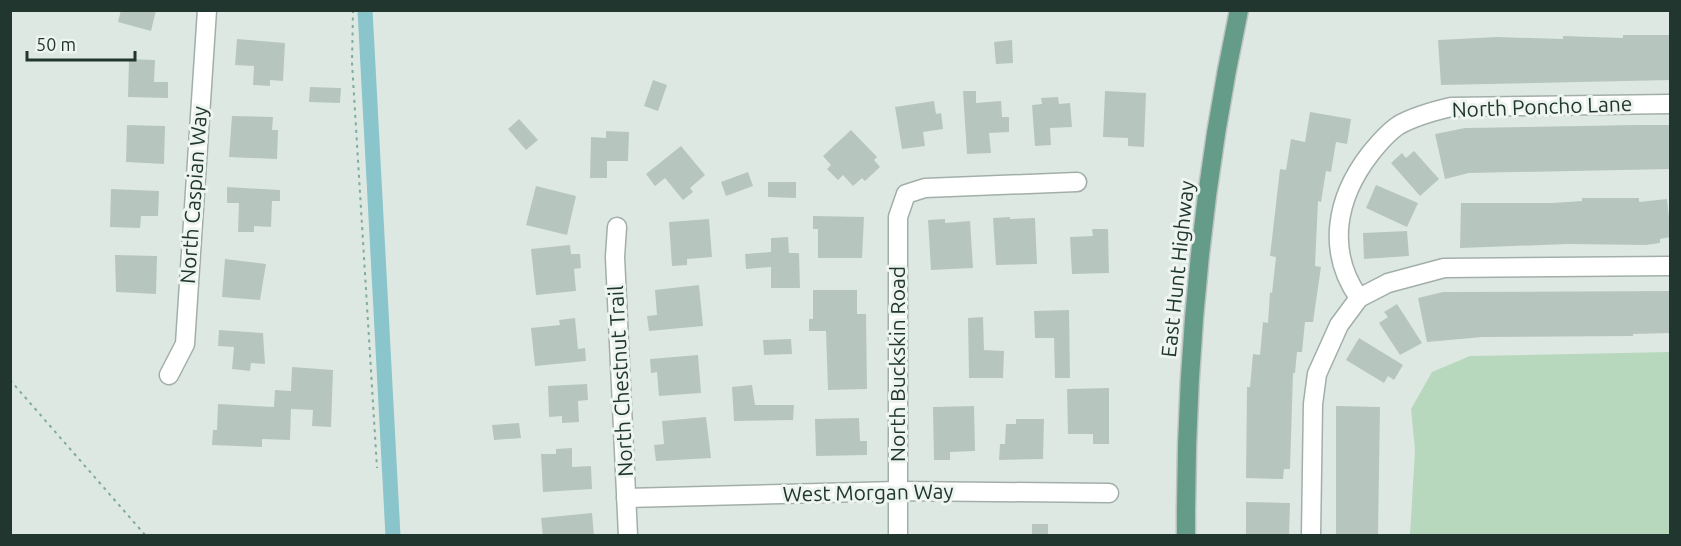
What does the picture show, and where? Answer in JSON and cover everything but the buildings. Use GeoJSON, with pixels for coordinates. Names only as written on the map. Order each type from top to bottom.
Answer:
{"type":"FeatureCollection","features":[{"type":"Feature","properties":{"kind":"main road","name":"East Hunt Highway"},"geometry":{"type":"LineString","coordinates":[[1186,536],[1186,440],[1196,287],[1217,134],[1239,10]]}},
{"type":"Feature","properties":{"kind":"street","name":"North Caspian Way"},"geometry":{"type":"LineString","coordinates":[[169,375],[185,344],[207,10]]}},
{"type":"Feature","properties":{"kind":"street","name":"North Poncho Lane"},"geometry":{"type":"LineString","coordinates":[[1359,298],[1348,282],[1340,258],[1338,231],[1344,197],[1359,168],[1377,145],[1398,126],[1427,113],[1451,107],[1671,104]]}},
{"type":"Feature","properties":{"kind":"street","name":"North Buckskin Road"},"geometry":{"type":"LineString","coordinates":[[898,536],[897,217],[906,194],[925,188],[1077,182]]}},
{"type":"Feature","properties":{"kind":"street","name":"North Chestnut Trail"},"geometry":{"type":"LineString","coordinates":[[617,226],[615,257],[628,536]]}},
{"type":"Feature","properties":{"kind":"street"},"geometry":{"type":"LineString","coordinates":[[1311,536],[1313,405],[1317,374],[1339,325],[1359,298],[1388,283],[1420,272],[1443,268],[1671,266]]}},
{"type":"Feature","properties":{"kind":"street","name":"West Morgan Way"},"geometry":{"type":"LineString","coordinates":[[626,498],[898,491],[1109,493]]}},
{"type":"Feature","properties":{"kind":"path"},"geometry":{"type":"LineString","coordinates":[[353,10],[352,63],[377,468]]}},
{"type":"Feature","properties":{"kind":"path"},"geometry":{"type":"LineString","coordinates":[[10,380],[146,536]]}},
{"type":"Feature","properties":{"kind":"green space"},"geometry":{"type":"Polygon","coordinates":[[[1670,352],[1670,535],[1410,535],[1415,450],[1411,409],[1432,372],[1470,356],[1670,352]]]}},
{"type":"Feature","properties":{"kind":"waterway"},"geometry":{"type":"LineString","coordinates":[[365,10],[393,536]]}}]}
